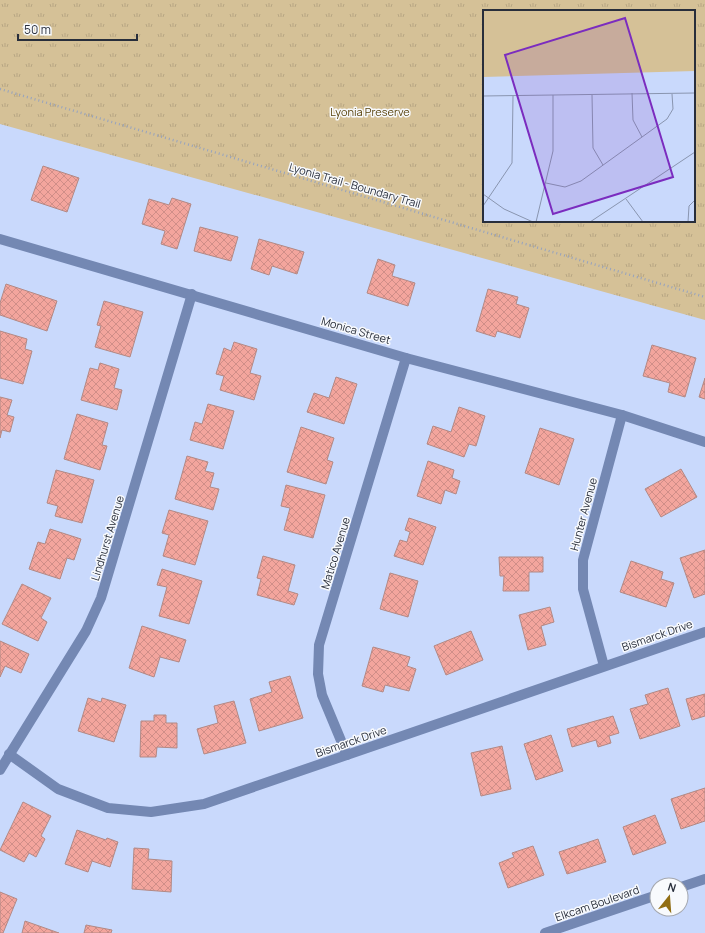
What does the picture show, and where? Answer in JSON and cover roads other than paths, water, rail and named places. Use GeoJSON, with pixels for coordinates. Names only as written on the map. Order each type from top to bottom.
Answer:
{"type":"FeatureCollection","features":[{"type":"Feature","properties":{"kind":"street","name":"Monica Street"},"geometry":{"type":"LineString","coordinates":[[0,239],[192,294],[406,358],[622,415],[705,442]]}},
{"type":"Feature","properties":{"kind":"street","name":"Lindhurst Avenue"},"geometry":{"type":"LineString","coordinates":[[0,770],[86,631],[101,598],[192,294]]}},
{"type":"Feature","properties":{"kind":"street","name":"Matico Avenue"},"geometry":{"type":"LineString","coordinates":[[347,755],[322,695],[318,674],[319,645],[406,358]]}},
{"type":"Feature","properties":{"kind":"street","name":"Hunter Avenue"},"geometry":{"type":"LineString","coordinates":[[604,666],[583,589],[583,560],[622,415]]}},
{"type":"Feature","properties":{"kind":"street","name":"Bismarck Drive"},"geometry":{"type":"LineString","coordinates":[[9,754],[58,790],[108,808],[151,812],[204,804],[705,632]]}},
{"type":"Feature","properties":{"kind":"street"},"geometry":{"type":"LineString","coordinates":[[689,884],[705,879]]}},
{"type":"Feature","properties":{"kind":"street","name":"Elkcam Boulevard"},"geometry":{"type":"LineString","coordinates":[[545,933],[649,898]]}},
{"type":"Feature","properties":{"kind":"park label","name":"Lyonia Preserve"},"geometry":{"type":"Point","coordinates":[370,111]}}]}
